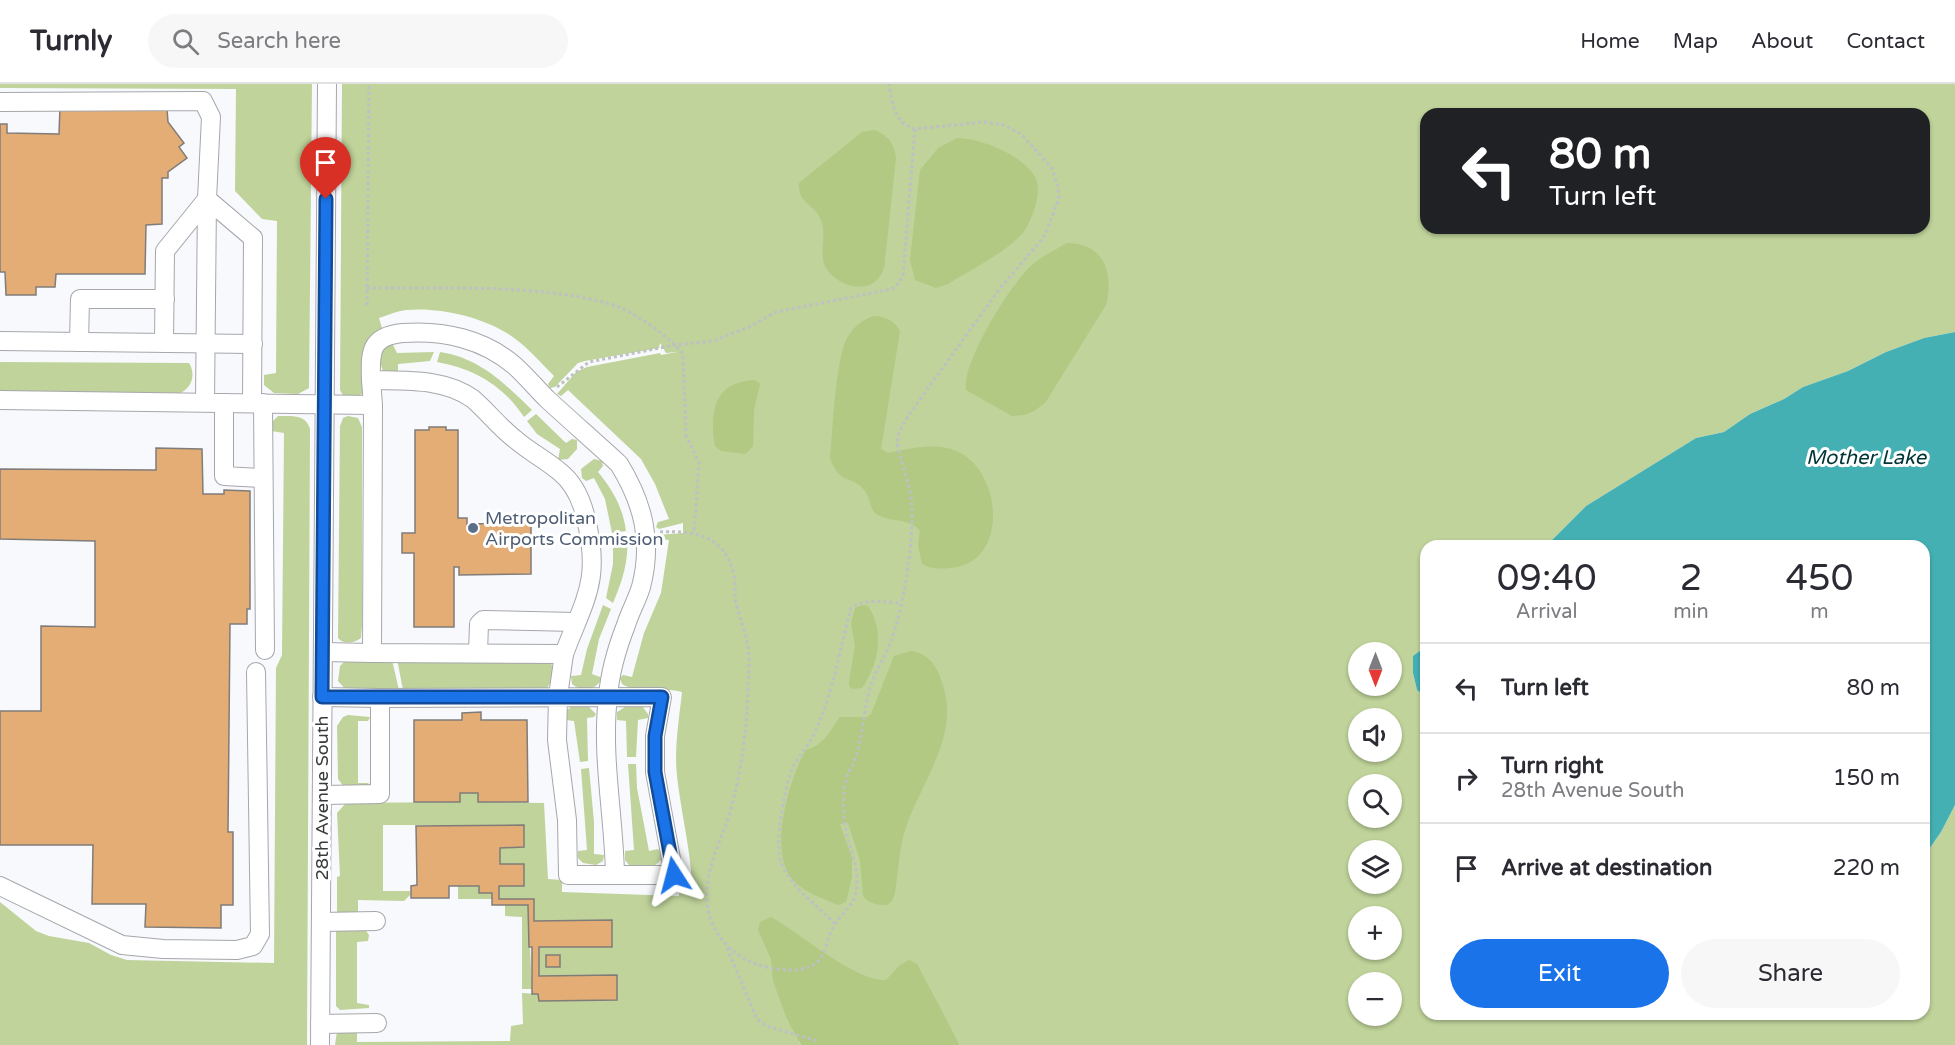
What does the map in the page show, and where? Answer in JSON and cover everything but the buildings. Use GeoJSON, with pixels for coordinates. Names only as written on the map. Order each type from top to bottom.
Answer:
{"type":"FeatureCollection","features":[{"type":"Feature","properties":{"kind":"street","name":"28th Avenue South"},"geometry":{"type":"LineString","coordinates":[[320,1045],[327,84]]}},
{"type":"Feature","properties":{"kind":"street"},"geometry":{"type":"LineString","coordinates":[[0,102],[203,101],[211,117],[207,199],[205,402]]}},
{"type":"Feature","properties":{"kind":"street"},"geometry":{"type":"LineString","coordinates":[[164,343],[165,250],[207,199]]}},
{"type":"Feature","properties":{"kind":"street"},"geometry":{"type":"LineString","coordinates":[[207,199],[253,238],[253,344],[262,478],[265,650]]}},
{"type":"Feature","properties":{"kind":"street"},"geometry":{"type":"LineString","coordinates":[[80,342],[80,299],[165,299]]}},
{"type":"Feature","properties":{"kind":"street"},"geometry":{"type":"LineString","coordinates":[[372,653],[373,405],[370,357],[377,341],[391,334],[417,332],[446,334],[470,339],[513,364],[546,398],[619,464],[640,506],[645,533],[645,560],[641,588],[617,653],[608,696],[607,755],[615,875]]}},
{"type":"Feature","properties":{"kind":"street"},"geometry":{"type":"LineString","coordinates":[[0,341],[253,344]]}},
{"type":"Feature","properties":{"kind":"street"},"geometry":{"type":"LineString","coordinates":[[322,697],[380,698],[558,696],[608,696],[662,697],[655,736],[655,772],[674,875],[568,875],[567,820],[557,740],[558,696],[564,654],[586,599],[592,577],[593,555],[582,503],[574,488],[560,471],[514,439],[471,398],[448,387],[424,382],[371,380]]}},
{"type":"Feature","properties":{"kind":"street"},"geometry":{"type":"LineString","coordinates":[[0,400],[373,405]]}},
{"type":"Feature","properties":{"kind":"street"},"geometry":{"type":"LineString","coordinates":[[224,403],[224,476],[262,478]]}},
{"type":"Feature","properties":{"kind":"street"},"geometry":{"type":"LineString","coordinates":[[478,653],[479,624],[483,620],[576,622]]}},
{"type":"Feature","properties":{"kind":"street"},"geometry":{"type":"LineString","coordinates":[[323,652],[564,654]]}},
{"type":"Feature","properties":{"kind":"street"},"geometry":{"type":"LineString","coordinates":[[0,886],[122,945],[162,949],[237,950],[253,946],[260,934],[256,672]]}},
{"type":"Feature","properties":{"kind":"street"},"geometry":{"type":"LineString","coordinates":[[322,795],[380,795],[380,698]]}},
{"type":"Feature","properties":{"kind":"street"},"geometry":{"type":"LineString","coordinates":[[321,922],[376,921]]}},
{"type":"Feature","properties":{"kind":"street"},"geometry":{"type":"LineString","coordinates":[[320,1024],[377,1023]]}},
{"type":"Feature","properties":{"kind":"path"},"geometry":{"type":"LineString","coordinates":[[367,305],[369,84]]}},
{"type":"Feature","properties":{"kind":"path"},"geometry":{"type":"LineString","coordinates":[[726,946],[757,964],[799,969],[812,966],[820,960],[835,924],[848,911],[856,895],[855,856],[846,832],[845,789],[848,774],[856,759],[872,682],[892,639],[906,573],[912,508],[898,448],[899,432],[1002,287],[1044,237],[1059,199],[1058,186],[1051,167],[1021,134],[1004,125],[984,122],[915,129],[908,127],[896,115],[889,84]]}},
{"type":"Feature","properties":{"kind":"path"},"geometry":{"type":"LineString","coordinates":[[546,398],[588,362],[675,345],[713,341],[738,332],[776,312],[892,289],[903,276],[915,129]]}},
{"type":"Feature","properties":{"kind":"path"},"geometry":{"type":"LineString","coordinates":[[367,288],[502,290],[588,299],[615,305],[675,345],[684,354],[686,435],[699,463],[694,533]]}},
{"type":"Feature","properties":{"kind":"path"},"geometry":{"type":"LineString","coordinates":[[645,533],[683,531],[694,533],[718,544],[729,559],[734,578],[737,609],[748,650],[748,714],[744,754],[730,810],[711,865],[707,882],[707,903],[713,923],[726,946],[757,1018],[766,1026],[818,1041]]}},
{"type":"Feature","properties":{"kind":"path"},"geometry":{"type":"LineString","coordinates":[[835,924],[792,884],[780,860],[778,848],[788,783],[792,770],[815,732],[838,662],[851,608],[857,603],[900,603]]}},
{"type":"Feature","properties":{"kind":"green space"},"geometry":{"type":"Polygon","coordinates":[[[0,84],[312,84],[309,388],[298,394],[274,393],[264,385],[264,375],[276,373],[277,221],[262,219],[235,191],[236,89],[0,88],[0,84]]]}},
{"type":"Feature","properties":{"kind":"green space"},"geometry":{"type":"Polygon","coordinates":[[[342,84],[1955,84],[1955,332],[1924,338],[1886,352],[1848,371],[1803,387],[1784,399],[1750,414],[1724,432],[1696,438],[1586,506],[1552,540],[1420,540],[1420,651],[1413,656],[1413,673],[1417,690],[1420,692],[1420,1020],[1930,1020],[1930,848],[1955,805],[1955,1045],[960,1045],[944,1016],[889,1045],[811,1045],[799,1042],[801,1045],[335,1045],[337,1031],[357,1032],[357,1042],[510,1041],[511,1026],[523,1024],[522,993],[538,994],[539,1001],[617,1000],[617,975],[539,976],[539,947],[612,947],[611,920],[534,921],[534,899],[499,899],[499,886],[524,886],[524,864],[500,864],[500,848],[524,847],[524,825],[383,825],[383,891],[410,891],[410,895],[404,901],[358,900],[358,914],[337,915],[337,877],[340,876],[337,813],[346,803],[459,802],[460,793],[478,793],[479,802],[544,803],[548,879],[562,880],[562,892],[679,896],[679,883],[692,883],[676,766],[682,692],[627,687],[622,684],[620,678],[623,675],[632,677],[644,633],[661,593],[669,540],[658,539],[657,535],[683,533],[683,523],[659,529],[656,527],[658,522],[669,519],[655,484],[641,459],[568,390],[561,396],[557,394],[576,372],[587,367],[660,353],[661,355],[677,352],[666,353],[660,343],[659,348],[585,361],[578,363],[555,387],[550,388],[548,384],[554,376],[512,336],[494,326],[444,311],[406,310],[379,318],[382,328],[367,341],[364,391],[358,398],[344,397],[340,390],[342,84]]]}},
{"type":"Feature","properties":{"kind":"green space"},"geometry":{"type":"Polygon","coordinates":[[[875,130],[890,140],[896,157],[885,265],[877,280],[861,287],[836,279],[825,266],[823,225],[818,214],[801,196],[799,183],[862,132],[875,130]]]}},
{"type":"Feature","properties":{"kind":"green space"},"geometry":{"type":"Polygon","coordinates":[[[957,138],[988,144],[1019,160],[1028,167],[1037,181],[1037,197],[1029,223],[1014,242],[948,284],[936,288],[915,280],[910,260],[920,170],[938,148],[957,138]]]}},
{"type":"Feature","properties":{"kind":"green space"},"geometry":{"type":"Polygon","coordinates":[[[1067,243],[1080,244],[1098,254],[1107,271],[1106,305],[1045,403],[1024,415],[1012,416],[966,390],[971,362],[989,324],[1023,274],[1040,259],[1067,243]]]}},
{"type":"Feature","properties":{"kind":"green space"},"geometry":{"type":"Polygon","coordinates":[[[874,316],[889,320],[900,331],[881,449],[888,453],[931,447],[956,451],[972,461],[983,477],[991,496],[993,515],[990,535],[982,551],[969,563],[949,568],[932,568],[922,564],[918,545],[920,531],[905,522],[875,513],[865,491],[856,483],[842,477],[830,458],[842,351],[854,328],[865,319],[874,316]]]}},
{"type":"Feature","properties":{"kind":"green space"},"geometry":{"type":"Polygon","coordinates":[[[392,343],[397,353],[434,352],[430,361],[398,364],[398,372],[383,371],[381,355],[392,343]]]}},
{"type":"Feature","properties":{"kind":"green space"},"geometry":{"type":"Polygon","coordinates":[[[440,352],[454,355],[479,366],[501,381],[532,410],[524,417],[507,396],[486,380],[463,369],[437,362],[440,352]]]}},
{"type":"Feature","properties":{"kind":"green space"},"geometry":{"type":"Polygon","coordinates":[[[0,362],[189,363],[192,380],[180,393],[0,391],[0,362]]]}},
{"type":"Feature","properties":{"kind":"green space"},"geometry":{"type":"Polygon","coordinates":[[[755,380],[760,384],[754,410],[753,446],[746,454],[721,451],[715,446],[713,422],[717,401],[730,386],[755,380]]]}},
{"type":"Feature","properties":{"kind":"green space"},"geometry":{"type":"Polygon","coordinates":[[[536,414],[566,443],[572,439],[577,440],[577,449],[568,459],[558,460],[560,449],[537,434],[527,421],[536,414]]]}},
{"type":"Feature","properties":{"kind":"green space"},"geometry":{"type":"Polygon","coordinates":[[[278,416],[302,418],[310,429],[307,1045],[0,1045],[0,902],[36,931],[49,936],[89,943],[111,955],[127,960],[274,963],[276,668],[282,655],[284,433],[271,431],[271,423],[278,416]]]}},
{"type":"Feature","properties":{"kind":"green space"},"geometry":{"type":"Polygon","coordinates":[[[348,416],[358,418],[362,427],[362,625],[361,638],[356,641],[343,642],[338,638],[340,426],[343,418],[348,416]]]}},
{"type":"Feature","properties":{"kind":"green space"},"geometry":{"type":"Polygon","coordinates":[[[594,459],[602,461],[603,466],[598,472],[617,500],[626,531],[612,533],[605,499],[594,478],[586,481],[582,478],[581,469],[594,459]]]}},
{"type":"Feature","properties":{"kind":"green space"},"geometry":{"type":"Polygon","coordinates":[[[627,538],[624,571],[613,603],[606,598],[613,564],[613,539],[627,538]]]}},
{"type":"Feature","properties":{"kind":"green space"},"geometry":{"type":"Polygon","coordinates":[[[603,605],[611,609],[599,639],[592,674],[600,677],[600,681],[591,688],[579,688],[572,684],[571,676],[581,675],[587,649],[603,605]]]}},
{"type":"Feature","properties":{"kind":"green space"},"geometry":{"type":"Polygon","coordinates":[[[868,606],[877,626],[878,647],[868,679],[862,688],[852,689],[849,681],[855,646],[851,623],[855,608],[868,606]]]}},
{"type":"Feature","properties":{"kind":"green space"},"geometry":{"type":"Polygon","coordinates":[[[911,651],[929,660],[940,677],[946,698],[947,718],[943,738],[904,833],[892,901],[887,905],[877,904],[868,901],[863,896],[860,861],[848,823],[840,824],[852,858],[852,877],[846,902],[838,905],[803,889],[786,869],[781,835],[793,778],[806,750],[818,745],[840,717],[867,717],[871,714],[894,656],[911,651]]]}},
{"type":"Feature","properties":{"kind":"green space"},"geometry":{"type":"Polygon","coordinates":[[[397,659],[550,663],[553,666],[552,680],[544,689],[403,690],[397,659]]]}},
{"type":"Feature","properties":{"kind":"green space"},"geometry":{"type":"Polygon","coordinates":[[[392,660],[399,690],[346,690],[338,681],[340,666],[345,661],[392,660]]]}},
{"type":"Feature","properties":{"kind":"green space"},"geometry":{"type":"Polygon","coordinates":[[[642,706],[648,718],[638,720],[636,757],[627,757],[626,721],[617,720],[617,712],[625,707],[642,706]]]}},
{"type":"Feature","properties":{"kind":"green space"},"geometry":{"type":"Polygon","coordinates":[[[571,707],[589,707],[596,714],[594,717],[587,718],[588,761],[580,762],[574,721],[566,720],[566,711],[571,707]]]}},
{"type":"Feature","properties":{"kind":"green space"},"geometry":{"type":"Polygon","coordinates":[[[348,715],[370,717],[368,721],[358,721],[358,783],[368,783],[371,786],[344,787],[338,779],[337,726],[343,717],[348,715]]]}},
{"type":"Feature","properties":{"kind":"green space"},"geometry":{"type":"Polygon","coordinates":[[[628,764],[636,764],[637,788],[649,851],[658,849],[661,853],[661,860],[654,866],[629,865],[625,860],[625,851],[634,850],[628,764]]]}},
{"type":"Feature","properties":{"kind":"green space"},"geometry":{"type":"Polygon","coordinates":[[[589,768],[594,822],[594,854],[604,855],[603,861],[596,865],[583,863],[578,858],[578,851],[587,850],[581,769],[589,768]]]}},
{"type":"Feature","properties":{"kind":"green space"},"geometry":{"type":"Polygon","coordinates":[[[458,886],[479,886],[492,893],[492,899],[458,899],[458,886]]]}},
{"type":"Feature","properties":{"kind":"green space"},"geometry":{"type":"Polygon","coordinates":[[[505,905],[528,905],[532,989],[522,989],[522,917],[505,916],[505,905]]]}},
{"type":"Feature","properties":{"kind":"green space"},"geometry":{"type":"Polygon","coordinates":[[[771,917],[844,965],[874,979],[886,980],[900,965],[909,960],[917,964],[960,1045],[801,1045],[787,1019],[773,981],[771,959],[758,930],[760,922],[771,917]]]}},
{"type":"Feature","properties":{"kind":"green space"},"geometry":{"type":"Polygon","coordinates":[[[364,928],[369,935],[368,941],[357,942],[357,1003],[369,1005],[369,1008],[340,1010],[336,1006],[336,931],[364,928]]]}},
{"type":"Feature","properties":{"kind":"water","name":"Mother Lake"},"geometry":{"type":"Polygon","coordinates":[[[1955,332],[1955,805],[1930,848],[1930,540],[1552,540],[1586,506],[1696,438],[1724,432],[1750,414],[1784,399],[1803,387],[1848,371],[1886,352],[1924,338],[1955,332]]]}},
{"type":"Feature","properties":{"kind":"water"},"geometry":{"type":"Polygon","coordinates":[[[1420,651],[1420,692],[1417,690],[1413,673],[1413,656],[1420,651]]]}},
{"type":"Feature","properties":{"kind":"place","name":"Metropolitan Airports Commission"},"geometry":{"type":"Point","coordinates":[473,528]}},
{"type":"Feature","properties":{"kind":"route"},"geometry":{"type":"LineString","coordinates":[[326,199],[322,697],[662,697],[655,736],[655,772],[674,875]]}}]}
